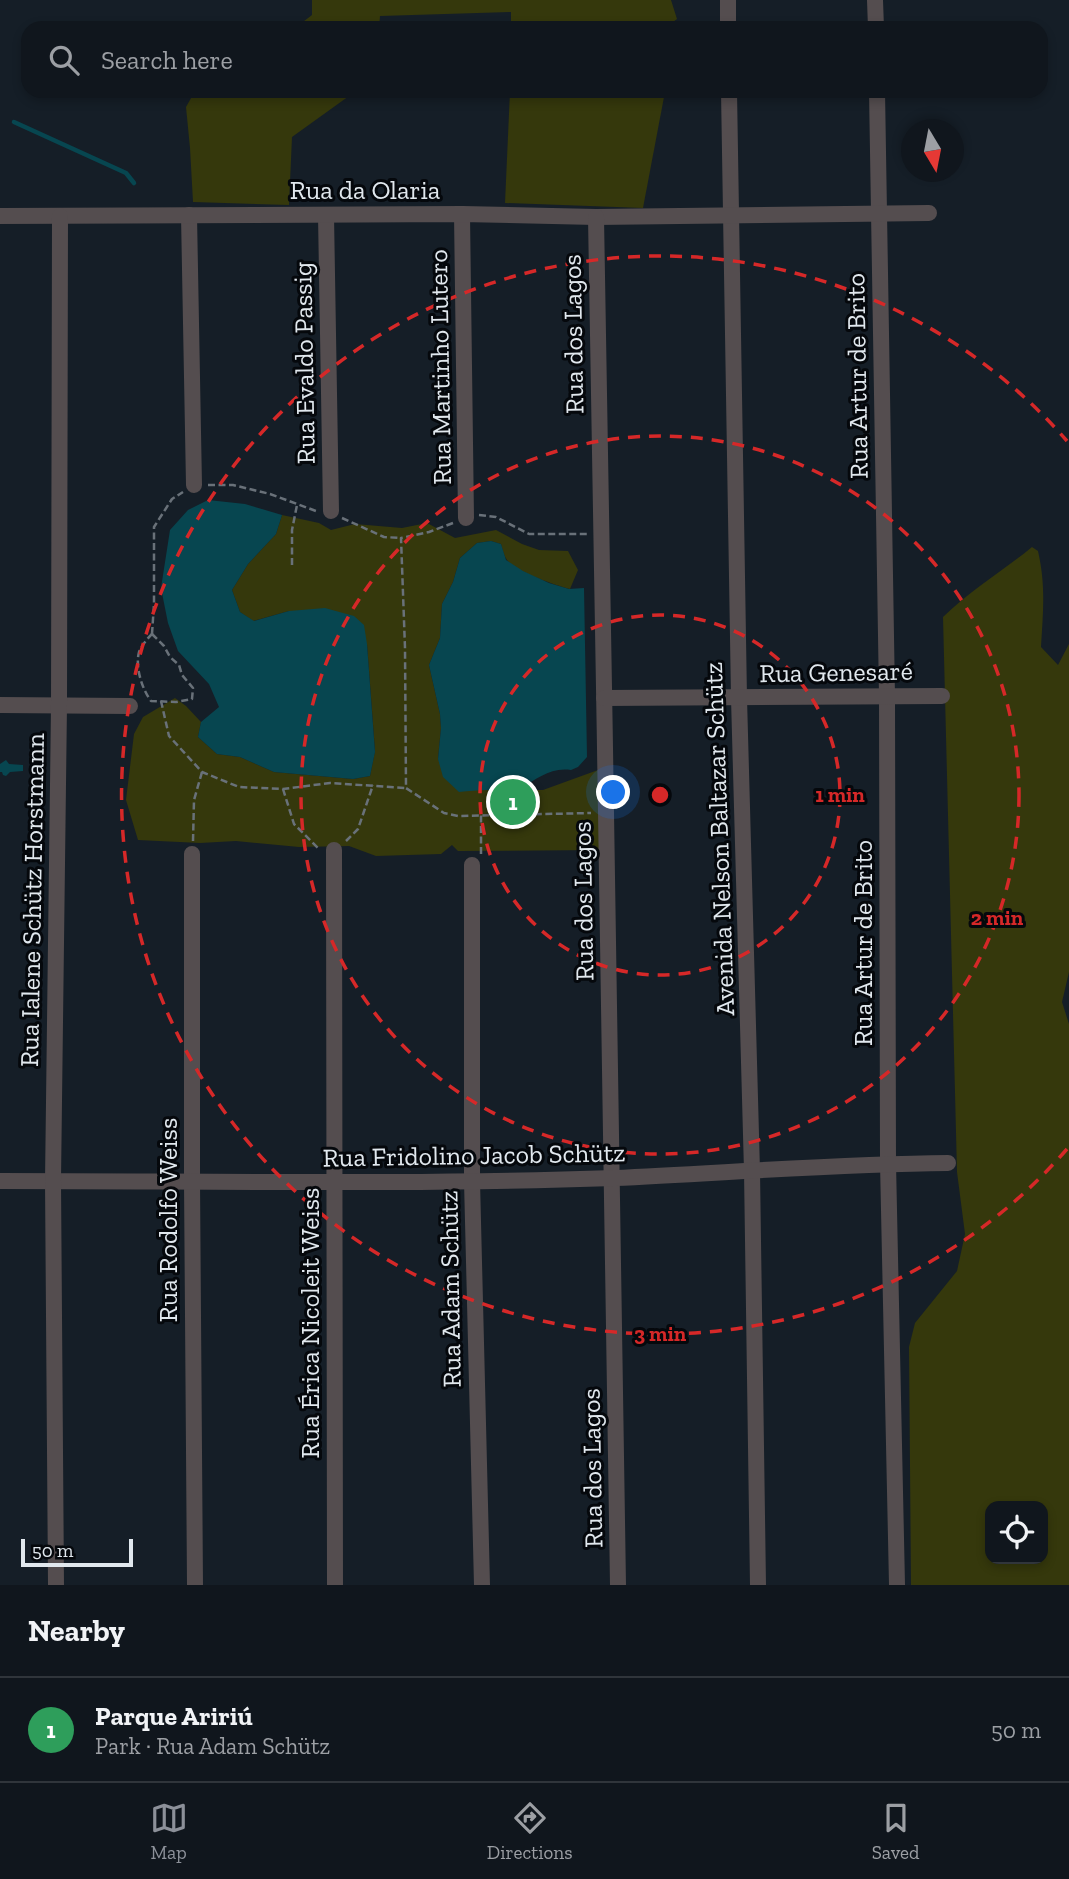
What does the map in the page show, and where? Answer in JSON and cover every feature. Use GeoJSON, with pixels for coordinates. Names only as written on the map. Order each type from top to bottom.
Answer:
{"type":"FeatureCollection","features":[{"type":"Feature","properties":{"kind":"street"},"geometry":{"type":"LineString","coordinates":[[727,0],[728,21]]}},
{"type":"Feature","properties":{"kind":"street"},"geometry":{"type":"LineString","coordinates":[[876,0],[876,21]]}},
{"type":"Feature","properties":{"kind":"street","name":"Avenida Nelson Baltazar Schütz"},"geometry":{"type":"LineString","coordinates":[[729,98],[758,1585]]}},
{"type":"Feature","properties":{"kind":"street","name":"Rua Artur de Brito"},"geometry":{"type":"LineString","coordinates":[[877,98],[887,696],[888,1163],[897,1585]]}},
{"type":"Feature","properties":{"kind":"street","name":"Rua da Olaria"},"geometry":{"type":"LineString","coordinates":[[0,216],[462,214],[596,217],[929,213]]}},
{"type":"Feature","properties":{"kind":"street","name":"Rua Martinho Lutero"},"geometry":{"type":"LineString","coordinates":[[462,214],[466,518]]}},
{"type":"Feature","properties":{"kind":"street"},"geometry":{"type":"LineString","coordinates":[[189,215],[194,485]]}},
{"type":"Feature","properties":{"kind":"street","name":"Rua Evaldo Passig"},"geometry":{"type":"LineString","coordinates":[[326,215],[331,511]]}},
{"type":"Feature","properties":{"kind":"street","name":"Rua Ialene Schütz Horstmann"},"geometry":{"type":"LineString","coordinates":[[55,1585],[53,1181],[59,705],[60,216]]}},
{"type":"Feature","properties":{"kind":"street","name":"Rua dos Lagos"},"geometry":{"type":"LineString","coordinates":[[596,217],[614,1178],[618,1585]]}},
{"type":"Feature","properties":{"kind":"street","name":"Rua Genesaré"},"geometry":{"type":"LineString","coordinates":[[604,698],[942,696]]}},
{"type":"Feature","properties":{"kind":"street"},"geometry":{"type":"LineString","coordinates":[[0,705],[130,706]]}},
{"type":"Feature","properties":{"kind":"street","name":"Rua Érica Nicoleit Weiss"},"geometry":{"type":"LineString","coordinates":[[334,850],[335,1585]]}},
{"type":"Feature","properties":{"kind":"street","name":"Rua Rodolfo Weiss"},"geometry":{"type":"LineString","coordinates":[[192,854],[195,1585]]}},
{"type":"Feature","properties":{"kind":"street","name":"Rua Adam Schütz"},"geometry":{"type":"LineString","coordinates":[[472,865],[472,1181],[482,1585]]}},
{"type":"Feature","properties":{"kind":"street","name":"Rua Fridolino Jacob Schütz"},"geometry":{"type":"LineString","coordinates":[[0,1181],[472,1181],[614,1178],[888,1163],[948,1163]]}},
{"type":"Feature","properties":{"kind":"path"},"geometry":{"type":"LineString","coordinates":[[152,634],[179,665],[182,675],[194,692],[192,699],[176,702],[151,701],[144,691],[138,655],[152,634],[154,527],[172,499],[194,485],[233,485],[270,494],[317,511],[331,511],[384,537],[401,538],[429,533],[475,515],[487,514],[529,534],[578,535]]}},
{"type":"Feature","properties":{"kind":"path"},"geometry":{"type":"LineString","coordinates":[[292,565],[292,530],[297,505]]}},
{"type":"Feature","properties":{"kind":"path"},"geometry":{"type":"LineString","coordinates":[[401,538],[406,788]]}},
{"type":"Feature","properties":{"kind":"path"},"geometry":{"type":"LineString","coordinates":[[161,701],[169,736],[202,772],[239,787],[283,789],[330,782],[406,788],[444,813],[458,816],[590,813]]}},
{"type":"Feature","properties":{"kind":"path"},"geometry":{"type":"LineString","coordinates":[[192,854],[194,800],[202,772]]}},
{"type":"Feature","properties":{"kind":"path"},"geometry":{"type":"LineString","coordinates":[[283,789],[295,824],[319,848],[334,850],[358,829],[373,785]]}},
{"type":"Feature","properties":{"kind":"path"},"geometry":{"type":"LineString","coordinates":[[472,865],[481,854],[481,815]]}},
{"type":"Feature","properties":{"kind":"green space"},"geometry":{"type":"Polygon","coordinates":[[[312,0],[671,0],[677,19],[511,21],[511,12],[380,16],[380,21],[304,21],[312,15],[312,0]]]}},
{"type":"Feature","properties":{"kind":"green space"},"geometry":{"type":"Polygon","coordinates":[[[191,98],[346,98],[292,137],[289,205],[193,202],[186,107],[191,98]]]}},
{"type":"Feature","properties":{"kind":"green space"},"geometry":{"type":"Polygon","coordinates":[[[510,98],[664,98],[643,208],[505,203],[510,98]]]}},
{"type":"Feature","properties":{"kind":"green space"},"geometry":{"type":"Polygon","coordinates":[[[282,515],[319,523],[331,530],[355,524],[402,528],[427,523],[455,538],[496,530],[539,550],[568,551],[578,570],[570,589],[512,565],[507,560],[501,544],[491,541],[477,543],[460,558],[453,582],[442,604],[440,638],[429,665],[440,714],[438,759],[458,790],[543,790],[598,770],[600,850],[458,851],[452,845],[441,854],[376,856],[349,846],[299,847],[236,841],[200,843],[138,840],[126,800],[134,734],[143,717],[175,698],[201,722],[198,737],[217,754],[240,757],[274,772],[353,779],[370,776],[375,751],[367,644],[289,611],[253,621],[240,612],[232,590],[248,564],[276,534],[282,515]]]}},
{"type":"Feature","properties":{"kind":"green space"},"geometry":{"type":"Polygon","coordinates":[[[1032,547],[1038,551],[1041,564],[1041,647],[1058,665],[1069,644],[1069,972],[1062,1002],[1069,1024],[1069,1585],[911,1585],[909,1347],[915,1323],[957,1271],[965,1234],[957,1172],[943,617],[1032,547]]]}},
{"type":"Feature","properties":{"kind":"water"},"geometry":{"type":"Polygon","coordinates":[[[208,500],[245,504],[282,515],[276,534],[248,564],[232,590],[240,612],[254,621],[289,611],[325,608],[354,616],[364,625],[375,752],[370,776],[353,779],[274,772],[240,757],[217,754],[198,737],[201,722],[219,707],[209,684],[178,651],[168,623],[161,588],[170,530],[188,510],[208,500]]]}},
{"type":"Feature","properties":{"kind":"water"},"geometry":{"type":"Polygon","coordinates":[[[491,541],[501,544],[506,560],[523,571],[569,589],[584,588],[587,757],[578,767],[550,772],[516,790],[459,792],[443,777],[438,759],[440,714],[429,665],[440,638],[442,604],[453,582],[460,558],[477,543],[491,541]]]}},
{"type":"Feature","properties":{"kind":"water"},"geometry":{"type":"Polygon","coordinates":[[[6,760],[9,764],[23,765],[23,771],[3,775],[0,772],[0,764],[6,760]]]}},
{"type":"Feature","properties":{"kind":"waterway"},"geometry":{"type":"LineString","coordinates":[[14,122],[126,173],[134,183]]}},
{"type":"Feature","properties":{"kind":"place","name":"Parque Aririú"},"geometry":{"type":"Point","coordinates":[513,802]}}]}
